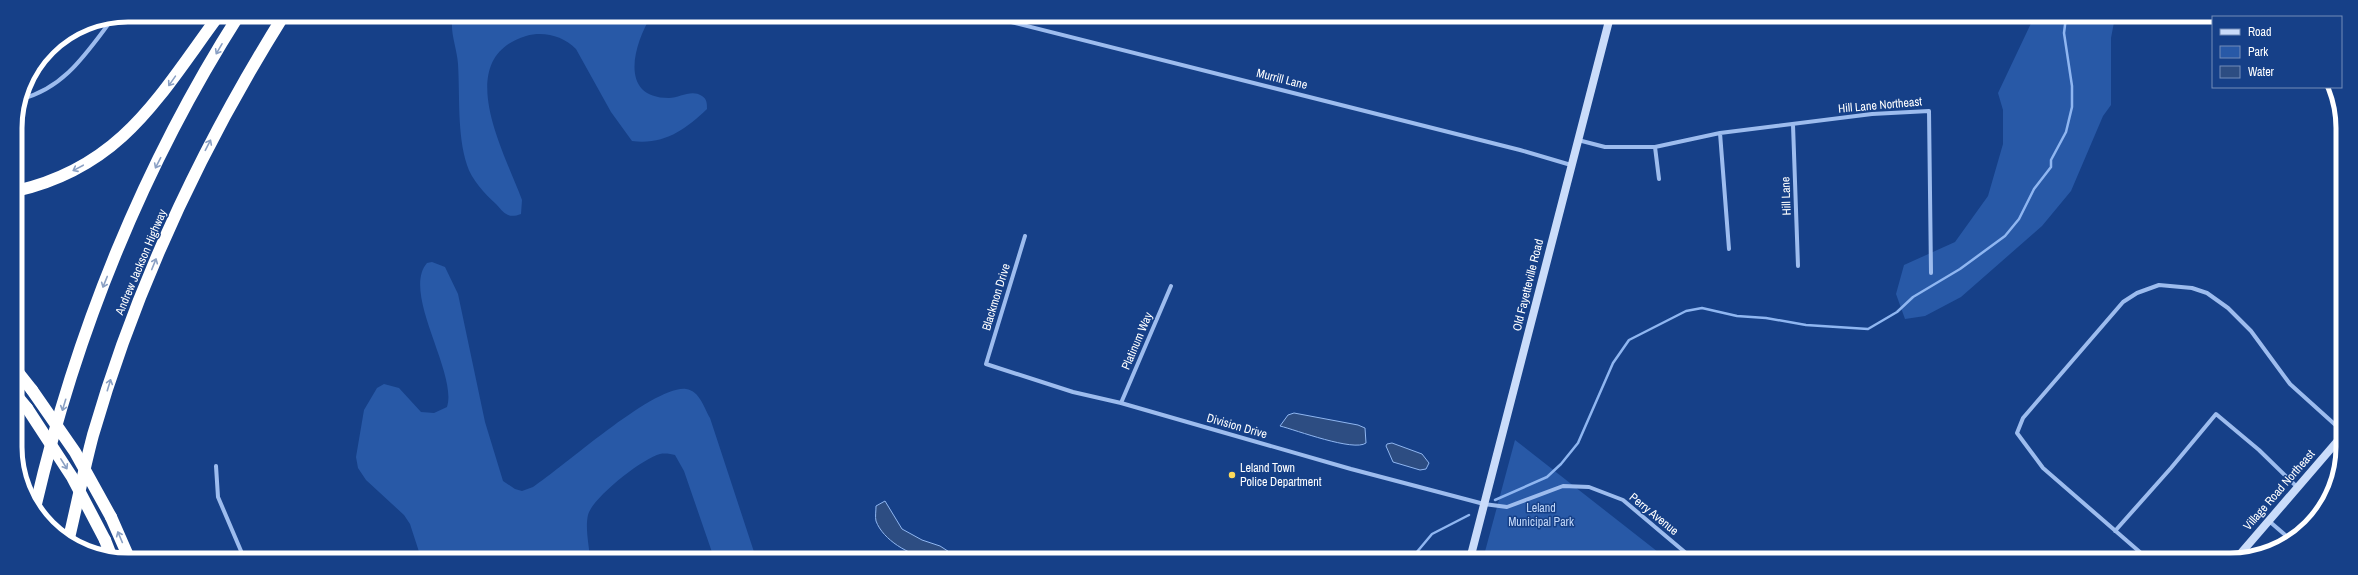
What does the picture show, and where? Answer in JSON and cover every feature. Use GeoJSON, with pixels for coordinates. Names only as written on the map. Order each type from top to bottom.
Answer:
{"type":"FeatureCollection","features":[{"type":"Feature","properties":{"kind":"highway"},"geometry":{"type":"LineString","coordinates":[[22,189],[68,174],[93,160],[119,140],[144,116],[164,92],[214,22]]}},
{"type":"Feature","properties":{"kind":"highway","name":"Andrew Jackson Highway"},"geometry":{"type":"LineString","coordinates":[[37,501],[79,352],[118,248],[178,123],[235,22]]}},
{"type":"Feature","properties":{"kind":"highway","name":"Andrew Jackson Highway"},"geometry":{"type":"LineString","coordinates":[[70,535],[93,436],[110,379],[159,251],[190,182],[223,117],[280,22]]}},
{"type":"Feature","properties":{"kind":"highway"},"geometry":{"type":"LineString","coordinates":[[22,377],[75,452],[111,517],[127,553]]}},
{"type":"Feature","properties":{"kind":"highway"},"geometry":{"type":"LineString","coordinates":[[22,402],[72,477],[109,551]]}},
{"type":"Feature","properties":{"kind":"street","name":"Murrill Lane"},"geometry":{"type":"LineString","coordinates":[[1011,22],[1504,146],[1571,165]]}},
{"type":"Feature","properties":{"kind":"street","name":"Old Fayetteville Road"},"geometry":{"type":"LineString","coordinates":[[1472,553],[1609,22]]}},
{"type":"Feature","properties":{"kind":"street"},"geometry":{"type":"LineString","coordinates":[[28,96],[44,91],[65,78],[108,24]]}},
{"type":"Feature","properties":{"kind":"street","name":"Hill Lane Northeast"},"geometry":{"type":"LineString","coordinates":[[1655,147],[1720,133],[1872,114],[1929,110],[1931,273]]}},
{"type":"Feature","properties":{"kind":"street","name":"Hill Lane"},"geometry":{"type":"LineString","coordinates":[[1793,125],[1798,266]]}},
{"type":"Feature","properties":{"kind":"street"},"geometry":{"type":"LineString","coordinates":[[1720,133],[1729,249]]}},
{"type":"Feature","properties":{"kind":"street"},"geometry":{"type":"LineString","coordinates":[[1578,140],[1605,146],[1655,147],[1659,179]]}},
{"type":"Feature","properties":{"kind":"street","name":"Blackmon Drive"},"geometry":{"type":"LineString","coordinates":[[986,364],[1025,236]]}},
{"type":"Feature","properties":{"kind":"street"},"geometry":{"type":"LineString","coordinates":[[2141,553],[2043,468],[2017,433],[2023,418],[2106,320],[2124,302],[2137,293],[2160,285],[2192,288],[2207,293],[2228,308],[2251,331],[2290,384],[2336,425]]}},
{"type":"Feature","properties":{"kind":"street","name":"Platinum Way"},"geometry":{"type":"LineString","coordinates":[[1121,403],[1171,286]]}},
{"type":"Feature","properties":{"kind":"street","name":"Division Drive"},"geometry":{"type":"LineString","coordinates":[[986,364],[1073,392],[1121,403],[1351,469],[1484,504]]}},
{"type":"Feature","properties":{"kind":"street"},"geometry":{"type":"LineString","coordinates":[[2115,531],[2171,468],[2216,414],[2259,450],[2297,487]]}},
{"type":"Feature","properties":{"kind":"street","name":"Village Road Northeast"},"geometry":{"type":"LineString","coordinates":[[2241,552],[2336,443]]}},
{"type":"Feature","properties":{"kind":"street"},"geometry":{"type":"LineString","coordinates":[[216,466],[218,497],[242,553]]}},
{"type":"Feature","properties":{"kind":"street","name":"Perry Avenue"},"geometry":{"type":"LineString","coordinates":[[1484,504],[1507,507],[1563,486],[1589,487],[1623,500],[1686,553]]}},
{"type":"Feature","properties":{"kind":"street"},"geometry":{"type":"LineString","coordinates":[[2268,520],[2287,536]]}},
{"type":"Feature","properties":{"kind":"green space"},"geometry":{"type":"Polygon","coordinates":[[[452,22],[648,22],[639,41],[634,68],[636,79],[642,89],[653,96],[669,98],[694,93],[698,94],[705,99],[707,109],[682,129],[664,138],[644,142],[632,141],[611,112],[576,49],[559,38],[546,34],[526,36],[504,48],[491,65],[487,86],[490,109],[496,134],[522,200],[521,214],[513,216],[509,215],[483,191],[475,181],[467,165],[460,128],[458,64],[452,22]]]}},
{"type":"Feature","properties":{"kind":"green space"},"geometry":{"type":"Polygon","coordinates":[[[2032,22],[2114,22],[2111,38],[2111,105],[2103,116],[2071,191],[2042,226],[1961,297],[1925,316],[1905,319],[1896,294],[1904,265],[1955,242],[1988,196],[2003,144],[2003,110],[1998,93],[2032,22]]]}},
{"type":"Feature","properties":{"kind":"green space"},"geometry":{"type":"Polygon","coordinates":[[[432,262],[445,267],[458,294],[485,422],[503,481],[515,489],[522,491],[533,487],[609,429],[653,400],[672,391],[686,389],[691,390],[698,396],[710,418],[754,553],[712,553],[684,471],[675,455],[660,454],[642,463],[619,480],[608,489],[592,508],[588,515],[587,525],[590,553],[419,553],[410,524],[404,515],[366,480],[358,468],[356,457],[364,410],[377,388],[384,384],[399,388],[421,412],[434,413],[447,407],[448,392],[445,374],[425,313],[421,293],[421,276],[427,263],[432,262]]]}},
{"type":"Feature","properties":{"kind":"green space","name":"Leland Municipal Park"},"geometry":{"type":"Polygon","coordinates":[[[1515,440],[1659,553],[1485,553],[1515,440]]]}},
{"type":"Feature","properties":{"kind":"water"},"geometry":{"type":"Polygon","coordinates":[[[1294,413],[1358,425],[1365,428],[1366,443],[1360,445],[1350,445],[1338,443],[1280,426],[1288,415],[1294,413]]]}},
{"type":"Feature","properties":{"kind":"water"},"geometry":{"type":"Polygon","coordinates":[[[1392,443],[1422,454],[1429,463],[1426,469],[1420,470],[1393,462],[1386,446],[1387,444],[1392,443]]]}},
{"type":"Feature","properties":{"kind":"water"},"geometry":{"type":"Polygon","coordinates":[[[885,501],[902,529],[922,540],[940,546],[951,553],[911,553],[898,546],[879,528],[876,521],[876,506],[885,501]]]}},
{"type":"Feature","properties":{"kind":"waterway"},"geometry":{"type":"LineString","coordinates":[[1495,500],[1547,477],[1561,464],[1578,443],[1613,363],[1629,340],[1686,311],[1702,308],[1737,316],[1766,318],[1806,325],[1868,329],[1897,312],[1913,297],[1960,269],[2005,236],[2019,219],[2034,189],[2051,167],[2051,160],[2066,132],[2072,107],[2072,86],[2064,33],[2065,22]]}},
{"type":"Feature","properties":{"kind":"waterway"},"geometry":{"type":"LineString","coordinates":[[1416,553],[1432,534],[1469,515]]}},
{"type":"Feature","properties":{"kind":"place","name":"Leland Town Police Department"},"geometry":{"type":"Point","coordinates":[1232,475]}}]}
